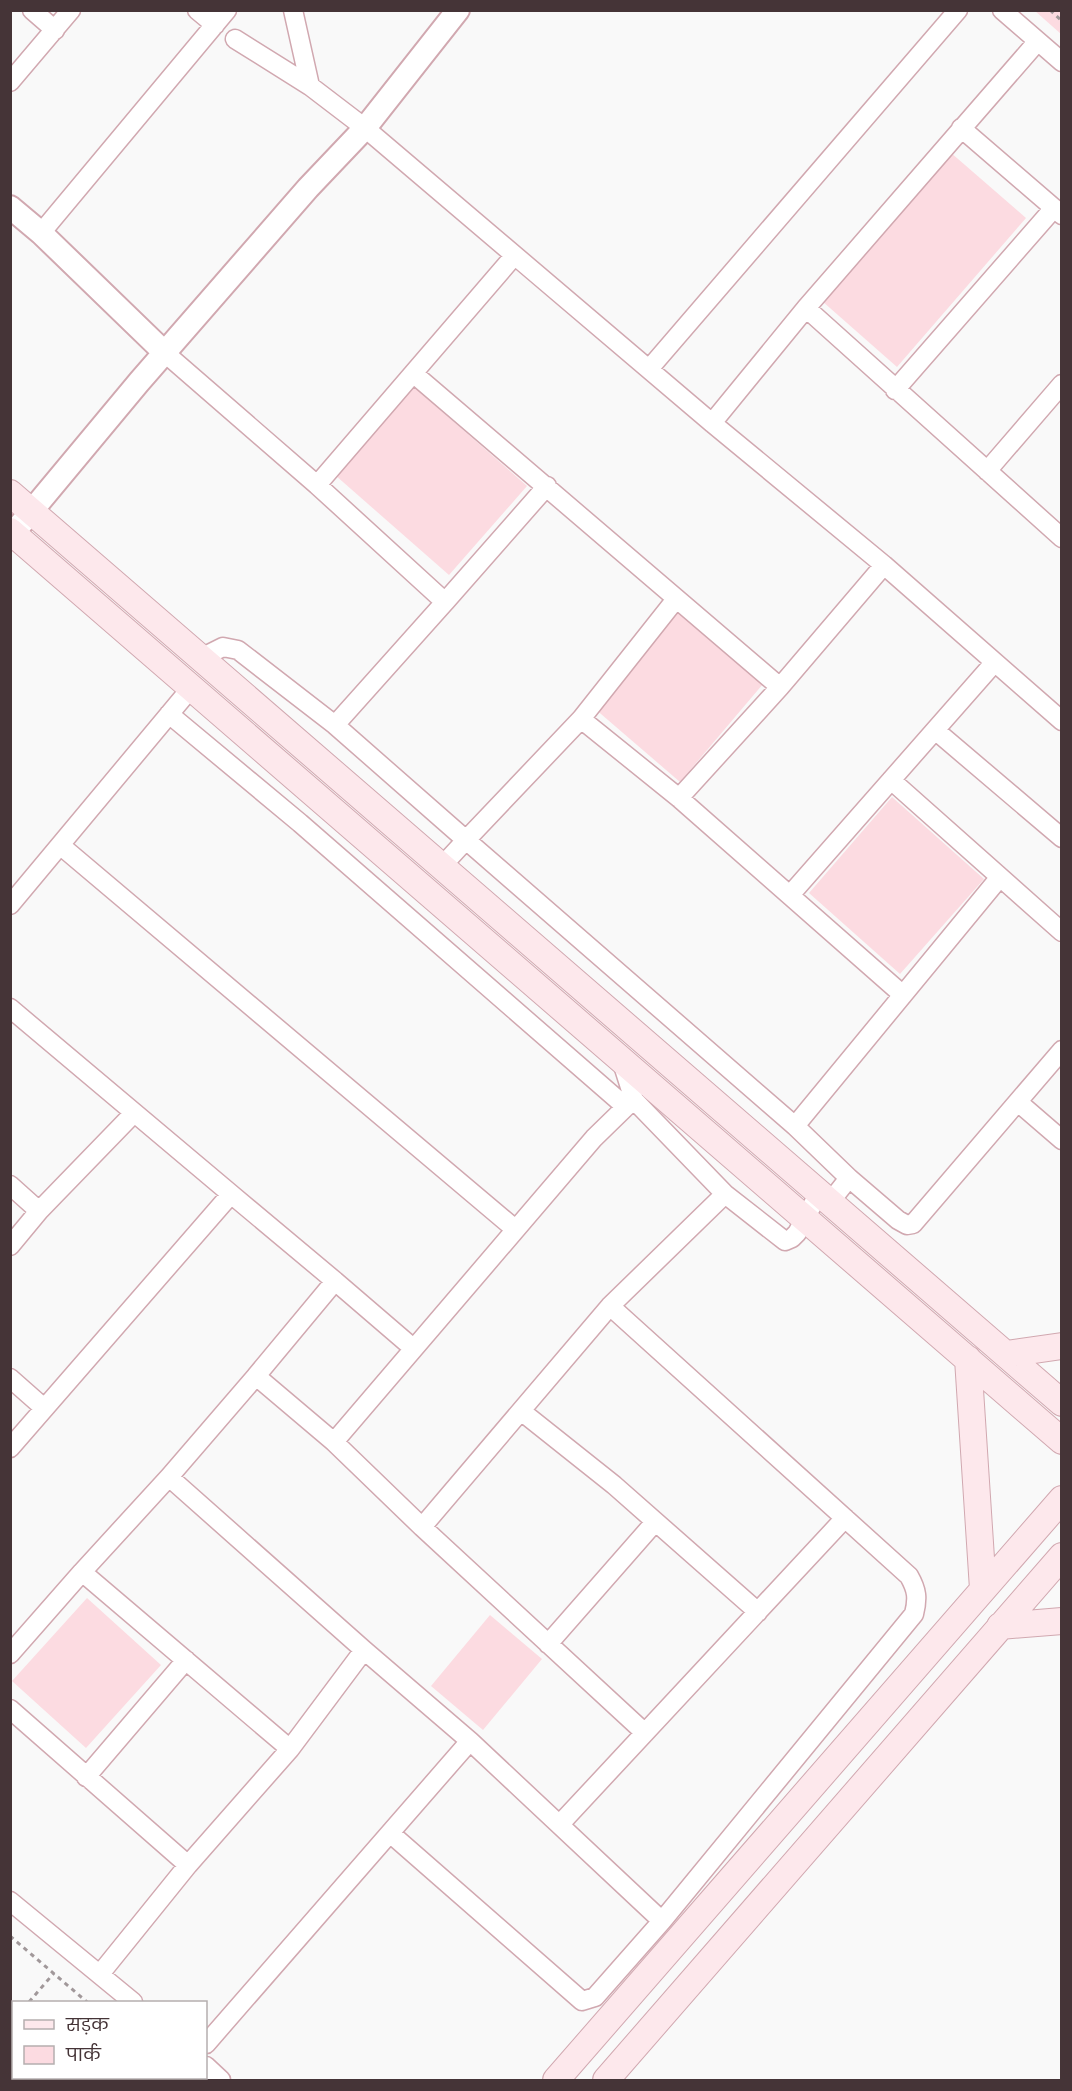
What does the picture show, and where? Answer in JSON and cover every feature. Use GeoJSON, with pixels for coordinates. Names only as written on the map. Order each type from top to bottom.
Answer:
{"type":"FeatureCollection","features":[{"type":"Feature","properties":{"kind":"main road"},"geometry":{"type":"LineString","coordinates":[[10,493],[1062,1402]]}},
{"type":"Feature","properties":{"kind":"main road"},"geometry":{"type":"LineString","coordinates":[[12,534],[1062,1441]]}},
{"type":"Feature","properties":{"kind":"main road"},"geometry":{"type":"LineString","coordinates":[[1006,1354],[1062,1346]]}},
{"type":"Feature","properties":{"kind":"main road"},"geometry":{"type":"LineString","coordinates":[[968,1359],[983,1589]]}},
{"type":"Feature","properties":{"kind":"main road"},"geometry":{"type":"LineString","coordinates":[[556,2080],[1062,1499]]}},
{"type":"Feature","properties":{"kind":"main road"},"geometry":{"type":"LineString","coordinates":[[606,2080],[1062,1556]]}},
{"type":"Feature","properties":{"kind":"main road"},"geometry":{"type":"LineString","coordinates":[[1000,1626],[1062,1621]]}},
{"type":"Feature","properties":{"kind":"street"},"geometry":{"type":"LineString","coordinates":[[32,10],[55,30]]}},
{"type":"Feature","properties":{"kind":"street"},"geometry":{"type":"LineString","coordinates":[[10,82],[72,10]]}},
{"type":"Feature","properties":{"kind":"street"},"geometry":{"type":"LineString","coordinates":[[197,10],[215,25]]}},
{"type":"Feature","properties":{"kind":"street"},"geometry":{"type":"LineString","coordinates":[[41,233],[227,10]]}},
{"type":"Feature","properties":{"kind":"street"},"geometry":{"type":"LineString","coordinates":[[292,10],[310,86]]}},
{"type":"Feature","properties":{"kind":"street"},"geometry":{"type":"LineString","coordinates":[[12,534],[308,188],[365,128],[458,10]]}},
{"type":"Feature","properties":{"kind":"street"},"geometry":{"type":"LineString","coordinates":[[649,369],[958,10]]}},
{"type":"Feature","properties":{"kind":"street"},"geometry":{"type":"LineString","coordinates":[[1002,10],[1062,63]]}},
{"type":"Feature","properties":{"kind":"street"},"geometry":{"type":"LineString","coordinates":[[235,39],[310,86],[365,128],[884,566],[1062,721]]}},
{"type":"Feature","properties":{"kind":"street"},"geometry":{"type":"LineString","coordinates":[[712,423],[806,309],[1037,42]]}},
{"type":"Feature","properties":{"kind":"street"},"geometry":{"type":"LineString","coordinates":[[895,390],[1058,212],[961,128]]}},
{"type":"Feature","properties":{"kind":"street"},"geometry":{"type":"LineString","coordinates":[[10,207],[41,233],[165,353],[445,602]]}},
{"type":"Feature","properties":{"kind":"street"},"geometry":{"type":"LineString","coordinates":[[316,485],[514,256]]}},
{"type":"Feature","properties":{"kind":"street"},"geometry":{"type":"LineString","coordinates":[[806,309],[1062,538]]}},
{"type":"Feature","properties":{"kind":"street"},"geometry":{"type":"LineString","coordinates":[[414,374],[780,687]]}},
{"type":"Feature","properties":{"kind":"street"},"geometry":{"type":"LineString","coordinates":[[987,471],[1062,384]]}},
{"type":"Feature","properties":{"kind":"street"},"geometry":{"type":"LineString","coordinates":[[334,725],[546,486]]}},
{"type":"Feature","properties":{"kind":"street"},"geometry":{"type":"LineString","coordinates":[[679,798],[780,687],[884,566]]}},
{"type":"Feature","properties":{"kind":"street"},"geometry":{"type":"LineString","coordinates":[[442,866],[581,719],[676,599]]}},
{"type":"Feature","properties":{"kind":"street"},"geometry":{"type":"LineString","coordinates":[[201,658],[224,647],[238,650],[334,725],[795,1126],[849,1178],[907,1226],[914,1224],[1062,1050]]}},
{"type":"Feature","properties":{"kind":"street"},"geometry":{"type":"LineString","coordinates":[[790,895],[994,663]]}},
{"type":"Feature","properties":{"kind":"street"},"geometry":{"type":"LineString","coordinates":[[10,905],[191,688]]}},
{"type":"Feature","properties":{"kind":"street"},"geometry":{"type":"LineString","coordinates":[[169,714],[300,822],[630,1103],[725,1194],[785,1241],[792,1238],[825,1197],[849,1178]]}},
{"type":"Feature","properties":{"kind":"street"},"geometry":{"type":"LineString","coordinates":[[581,719],[679,798],[903,995]]}},
{"type":"Feature","properties":{"kind":"street"},"geometry":{"type":"LineString","coordinates":[[935,730],[1062,838]]}},
{"type":"Feature","properties":{"kind":"street"},"geometry":{"type":"LineString","coordinates":[[891,780],[1062,932]]}},
{"type":"Feature","properties":{"kind":"street"},"geometry":{"type":"LineString","coordinates":[[60,845],[515,1229]]}},
{"type":"Feature","properties":{"kind":"street"},"geometry":{"type":"LineString","coordinates":[[795,1126],[1000,877]]}},
{"type":"Feature","properties":{"kind":"street"},"geometry":{"type":"LineString","coordinates":[[10,1008],[414,1348]]}},
{"type":"Feature","properties":{"kind":"street"},"geometry":{"type":"LineString","coordinates":[[622,1062],[630,1103]]}},
{"type":"Feature","properties":{"kind":"street"},"geometry":{"type":"LineString","coordinates":[[1018,1102],[1062,1140]]}},
{"type":"Feature","properties":{"kind":"street"},"geometry":{"type":"LineString","coordinates":[[334,1442],[594,1138],[630,1103]]}},
{"type":"Feature","properties":{"kind":"street"},"geometry":{"type":"LineString","coordinates":[[10,1246],[39,1211],[134,1113]]}},
{"type":"Feature","properties":{"kind":"street"},"geometry":{"type":"LineString","coordinates":[[10,1185],[39,1211]]}},
{"type":"Feature","properties":{"kind":"street"},"geometry":{"type":"LineString","coordinates":[[10,1448],[231,1194]]}},
{"type":"Feature","properties":{"kind":"street"},"geometry":{"type":"LineString","coordinates":[[422,1527],[610,1306],[725,1194]]}},
{"type":"Feature","properties":{"kind":"street"},"geometry":{"type":"LineString","coordinates":[[10,1654],[169,1477],[335,1281]]}},
{"type":"Feature","properties":{"kind":"street"},"geometry":{"type":"LineString","coordinates":[[390,1833],[582,2001],[595,1997],[662,1921],[914,1614],[917,1589],[909,1576],[610,1306]]}},
{"type":"Feature","properties":{"kind":"street"},"geometry":{"type":"LineString","coordinates":[[256,1376],[334,1442],[422,1527],[645,1733]]}},
{"type":"Feature","properties":{"kind":"street"},"geometry":{"type":"LineString","coordinates":[[10,1378],[44,1408]]}},
{"type":"Feature","properties":{"kind":"street"},"geometry":{"type":"LineString","coordinates":[[520,1411],[614,1485],[758,1612]]}},
{"type":"Feature","properties":{"kind":"street"},"geometry":{"type":"LineString","coordinates":[[169,1477],[470,1741],[662,1921]]}},
{"type":"Feature","properties":{"kind":"street"},"geometry":{"type":"LineString","coordinates":[[560,1824],[845,1518]]}},
{"type":"Feature","properties":{"kind":"street"},"geometry":{"type":"LineString","coordinates":[[548,1644],[656,1522]]}},
{"type":"Feature","properties":{"kind":"street"},"geometry":{"type":"LineString","coordinates":[[82,1572],[290,1749]]}},
{"type":"Feature","properties":{"kind":"street"},"geometry":{"type":"LineString","coordinates":[[100,1974],[188,1865],[290,1749],[364,1650]]}},
{"type":"Feature","properties":{"kind":"street"},"geometry":{"type":"LineString","coordinates":[[86,1777],[186,1660]]}},
{"type":"Feature","properties":{"kind":"street"},"geometry":{"type":"LineString","coordinates":[[10,1709],[188,1865]]}},
{"type":"Feature","properties":{"kind":"street"},"geometry":{"type":"LineString","coordinates":[[207,2043],[470,1741]]}},
{"type":"Feature","properties":{"kind":"street"},"geometry":{"type":"LineString","coordinates":[[10,1901],[132,2001]]}},
{"type":"Feature","properties":{"kind":"street"},"geometry":{"type":"LineString","coordinates":[[207,2067],[221,2080]]}},
{"type":"Feature","properties":{"kind":"path"},"geometry":{"type":"LineString","coordinates":[[1050,10],[1062,21]]}},
{"type":"Feature","properties":{"kind":"path"},"geometry":{"type":"LineString","coordinates":[[10,1936],[86,2001]]}},
{"type":"Feature","properties":{"kind":"path"},"geometry":{"type":"LineString","coordinates":[[30,2001],[54,1972]]}},
{"type":"Feature","properties":{"kind":"green space"},"geometry":{"type":"Polygon","coordinates":[[[1035,11],[1061,11],[1061,34],[1035,11]]]}},
{"type":"Feature","properties":{"kind":"green space"},"geometry":{"type":"Polygon","coordinates":[[[950,152],[1026,218],[897,367],[822,301],[950,152]]]}},
{"type":"Feature","properties":{"kind":"green space"},"geometry":{"type":"Polygon","coordinates":[[[413,386],[527,486],[449,575],[335,475],[413,386]]]}},
{"type":"Feature","properties":{"kind":"green space"},"geometry":{"type":"Polygon","coordinates":[[[676,610],[763,684],[680,782],[594,708],[676,610]]]}},
{"type":"Feature","properties":{"kind":"green space"},"geometry":{"type":"Polygon","coordinates":[[[892,797],[984,879],[900,974],[809,893],[892,797]]]}},
{"type":"Feature","properties":{"kind":"green space"},"geometry":{"type":"Polygon","coordinates":[[[87,1598],[161,1665],[86,1748],[12,1681],[87,1598]]]}},
{"type":"Feature","properties":{"kind":"green space"},"geometry":{"type":"Polygon","coordinates":[[[490,1615],[542,1659],[483,1730],[431,1686],[490,1615]]]}}]}
